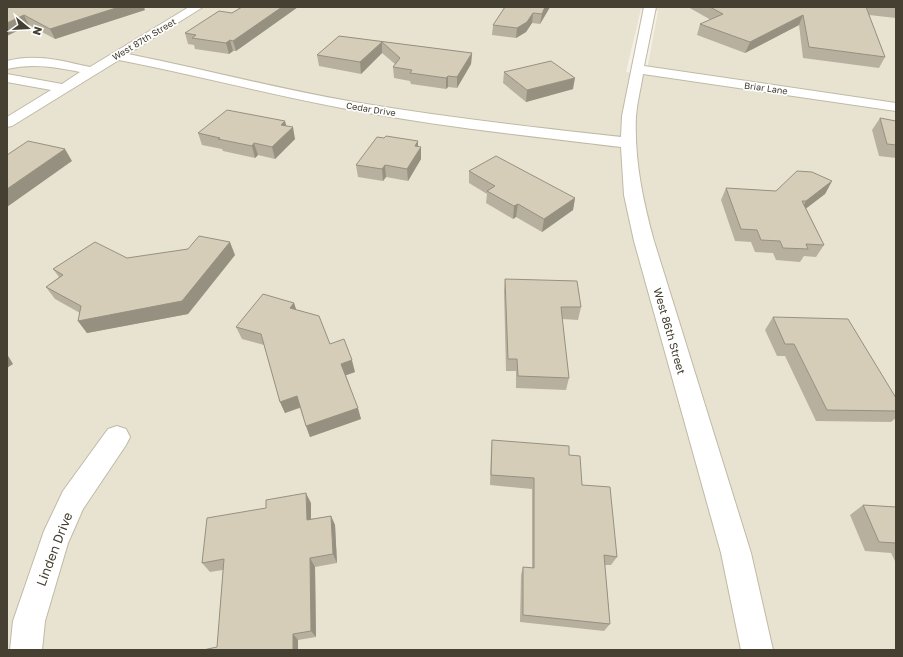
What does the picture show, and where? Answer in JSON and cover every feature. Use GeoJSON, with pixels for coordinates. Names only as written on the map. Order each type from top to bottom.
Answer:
{"type":"FeatureCollection","features":[{"type":"Feature","properties":{"kind":"street","name":"West 87th Street"},"geometry":{"type":"LineString","coordinates":[[7,123],[197,7]]}},
{"type":"Feature","properties":{"kind":"street","name":"West 86th Street"},"geometry":{"type":"LineString","coordinates":[[650,7],[628,116],[633,195],[644,242],[736,553],[756,650]]}},
{"type":"Feature","properties":{"kind":"street","name":"Cedar Drive"},"geometry":{"type":"LineString","coordinates":[[116,56],[188,70],[251,86],[353,106],[465,124],[629,143]]}},
{"type":"Feature","properties":{"kind":"street"},"geometry":{"type":"LineString","coordinates":[[7,65],[20,61],[30,61],[92,70]]}},
{"type":"Feature","properties":{"kind":"street","name":"Briar Lane"},"geometry":{"type":"LineString","coordinates":[[637,69],[896,107]]}},
{"type":"Feature","properties":{"kind":"street"},"geometry":{"type":"LineString","coordinates":[[7,78],[64,88]]}},
{"type":"Feature","properties":{"kind":"street","name":"Linden Drive"},"geometry":{"type":"LineString","coordinates":[[26,650],[29,621],[54,541],[73,500],[117,437]]}},
{"type":"Feature","properties":{"kind":"shaded area"},"geometry":{"type":"Polygon","coordinates":[[[7,7],[896,7],[896,650],[7,650],[7,7]],[[641,9],[626,72],[646,75],[658,11],[641,9]]]}},
{"type":"Feature","properties":{"kind":"building"},"geometry":{"type":"Polygon","coordinates":[[[7,7],[119,7],[50,29],[24,15],[7,23],[7,7]]]}},
{"type":"Feature","properties":{"kind":"building"},"geometry":{"type":"Polygon","coordinates":[[[242,7],[282,7],[233,41],[230,40],[226,43],[192,38],[196,35],[185,33],[219,11],[232,13],[242,7]]]}},
{"type":"Feature","properties":{"kind":"building"},"geometry":{"type":"Polygon","coordinates":[[[505,7],[545,7],[542,14],[533,13],[527,22],[517,28],[493,25],[505,7]]]}},
{"type":"Feature","properties":{"kind":"building"},"geometry":{"type":"Polygon","coordinates":[[[710,7],[866,7],[885,57],[809,47],[803,15],[750,42],[700,24],[723,14],[710,7]]]}},
{"type":"Feature","properties":{"kind":"building"},"geometry":{"type":"Polygon","coordinates":[[[339,36],[472,53],[457,77],[448,76],[446,78],[410,73],[412,70],[393,67],[400,58],[382,42],[360,62],[317,55],[339,36]]]}},
{"type":"Feature","properties":{"kind":"building"},"geometry":{"type":"Polygon","coordinates":[[[551,61],[575,78],[527,90],[504,72],[551,61]]]}},
{"type":"Feature","properties":{"kind":"building"},"geometry":{"type":"Polygon","coordinates":[[[227,110],[285,121],[281,125],[293,127],[272,147],[254,143],[252,146],[198,133],[227,110]]]}},
{"type":"Feature","properties":{"kind":"building"},"geometry":{"type":"Polygon","coordinates":[[[880,118],[896,121],[896,145],[887,144],[880,118]]]}},
{"type":"Feature","properties":{"kind":"building"},"geometry":{"type":"Polygon","coordinates":[[[386,136],[418,141],[415,146],[421,147],[407,169],[385,165],[382,169],[356,165],[377,137],[384,138],[386,136]]]}},
{"type":"Feature","properties":{"kind":"building"},"geometry":{"type":"Polygon","coordinates":[[[28,141],[65,149],[7,189],[7,155],[28,141]]]}},
{"type":"Feature","properties":{"kind":"building"},"geometry":{"type":"Polygon","coordinates":[[[496,156],[575,198],[544,219],[518,204],[514,206],[487,191],[495,186],[469,171],[496,156]]]}},
{"type":"Feature","properties":{"kind":"building"},"geometry":{"type":"Polygon","coordinates":[[[797,171],[812,172],[832,181],[806,201],[802,201],[824,245],[806,244],[808,249],[783,248],[780,241],[761,240],[757,230],[741,229],[726,188],[776,191],[797,171]]]}},
{"type":"Feature","properties":{"kind":"building"},"geometry":{"type":"Polygon","coordinates":[[[199,236],[230,242],[182,301],[78,321],[81,306],[46,287],[63,275],[53,269],[95,242],[127,258],[188,249],[199,236]]]}},
{"type":"Feature","properties":{"kind":"building"},"geometry":{"type":"Polygon","coordinates":[[[505,279],[577,281],[581,307],[561,307],[569,378],[518,376],[517,359],[508,359],[505,279]]]}},
{"type":"Feature","properties":{"kind":"building"},"geometry":{"type":"Polygon","coordinates":[[[263,294],[294,303],[290,308],[319,316],[330,344],[344,339],[352,360],[341,364],[358,408],[306,426],[297,396],[280,402],[261,334],[236,327],[263,294]]]}},
{"type":"Feature","properties":{"kind":"building"},"geometry":{"type":"Polygon","coordinates":[[[773,317],[848,319],[896,398],[896,411],[827,410],[794,344],[785,344],[773,317]]]}},
{"type":"Feature","properties":{"kind":"building"},"geometry":{"type":"Polygon","coordinates":[[[492,440],[569,446],[569,455],[580,456],[582,485],[610,487],[617,557],[604,555],[610,624],[523,615],[523,567],[534,568],[534,478],[491,475],[492,440]]]}},
{"type":"Feature","properties":{"kind":"building"},"geometry":{"type":"Polygon","coordinates":[[[306,493],[307,520],[331,516],[333,554],[310,558],[311,631],[293,634],[293,650],[203,650],[217,647],[224,559],[202,563],[207,518],[266,508],[266,500],[306,493]]]}},
{"type":"Feature","properties":{"kind":"building"},"geometry":{"type":"Polygon","coordinates":[[[863,505],[896,507],[896,543],[879,542],[863,505]]]}}]}
